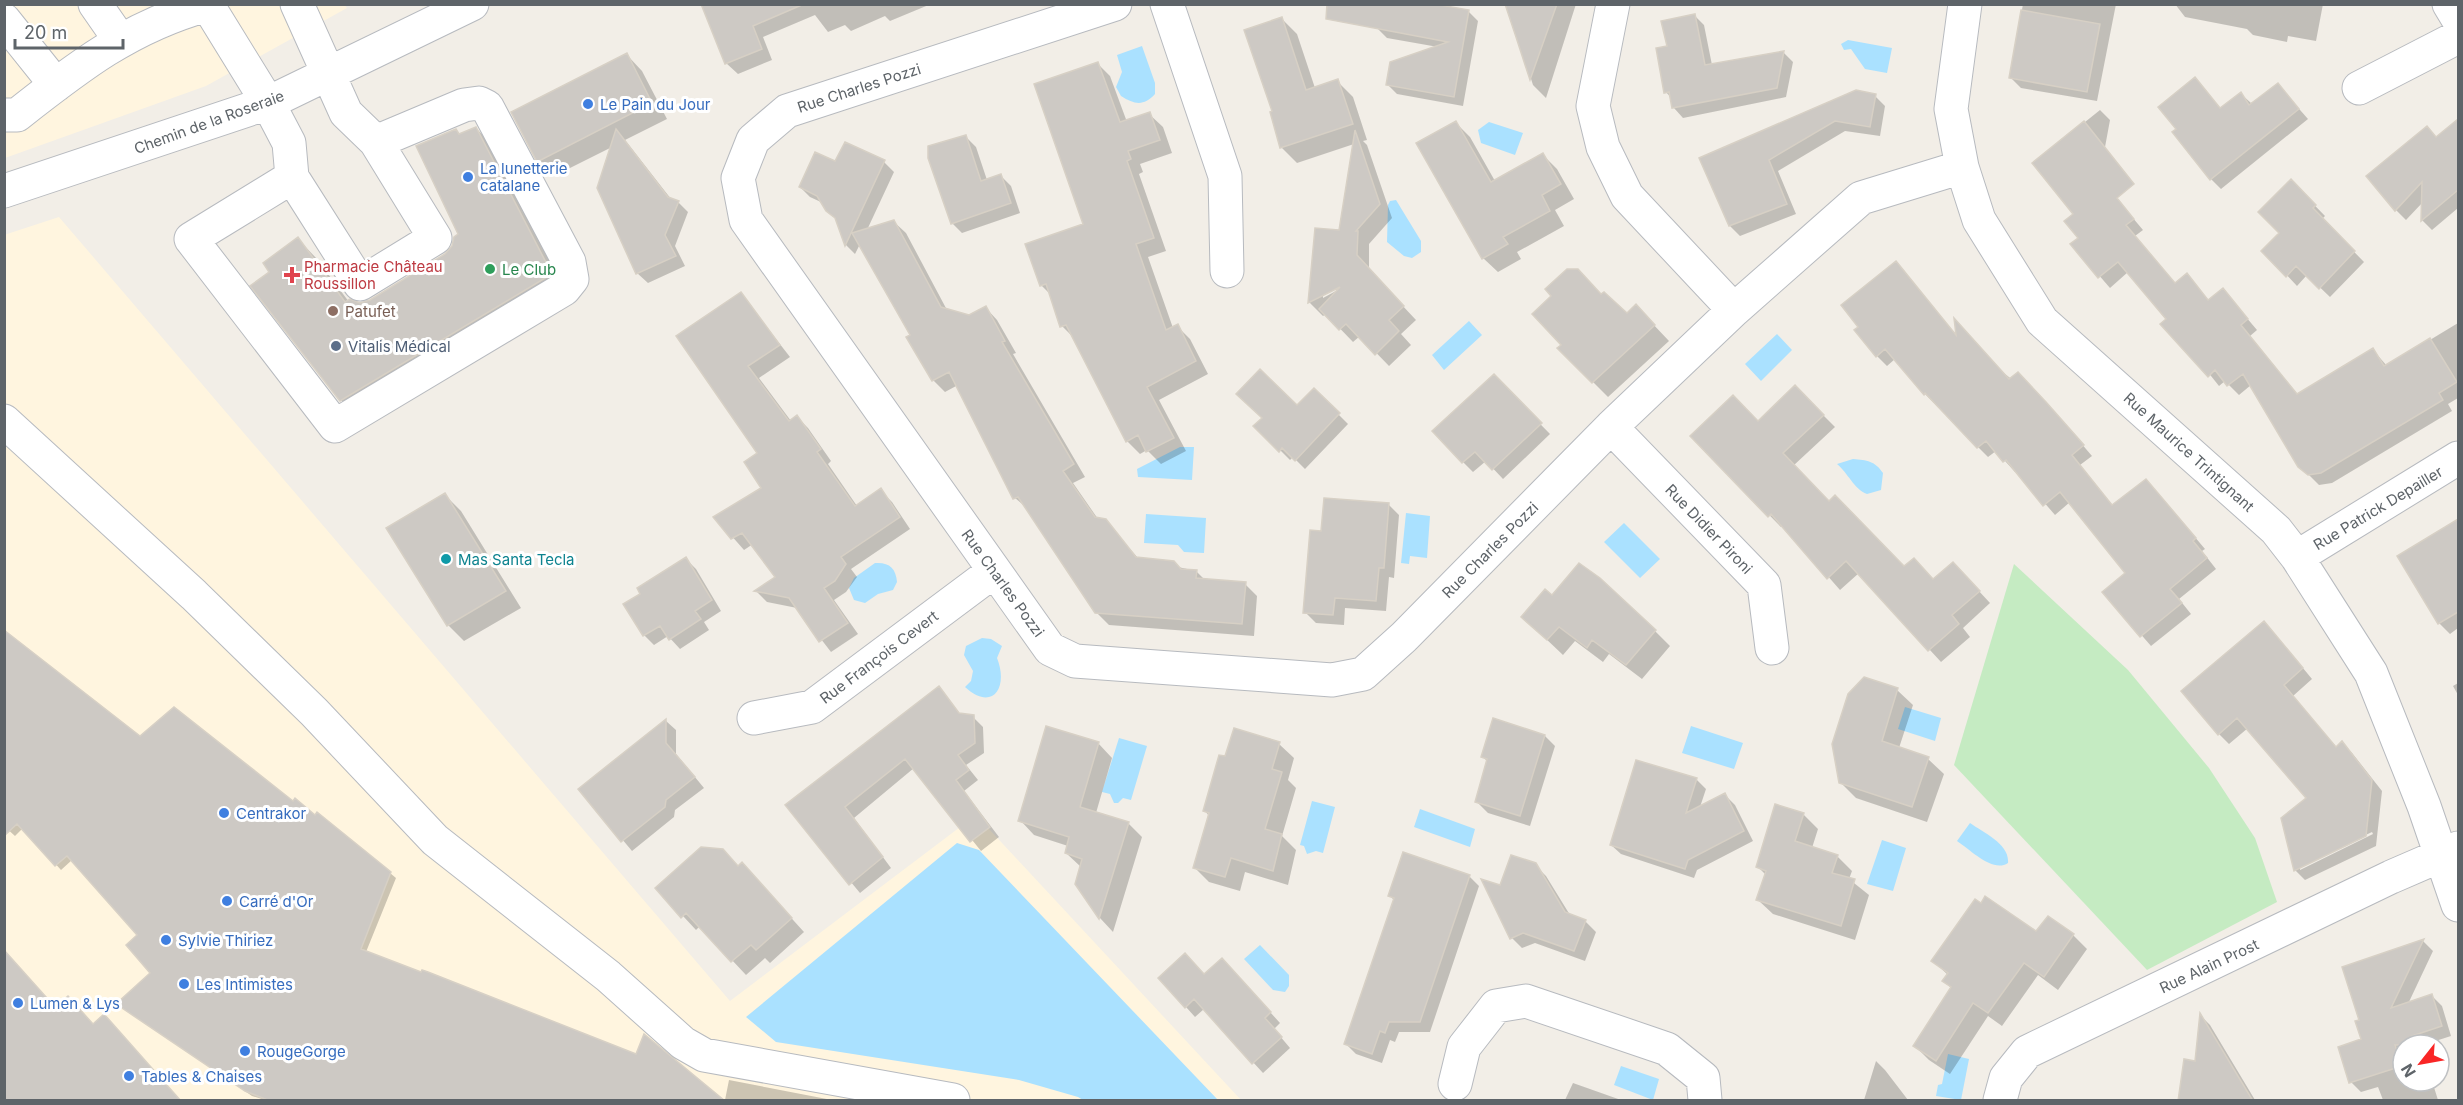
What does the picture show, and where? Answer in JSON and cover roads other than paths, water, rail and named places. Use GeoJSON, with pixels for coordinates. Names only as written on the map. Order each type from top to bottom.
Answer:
{"type":"FeatureCollection","features":[{"type":"Feature","properties":{"kind":"street"},"geometry":{"type":"LineString","coordinates":[[4,116],[17,116],[90,58],[112,17],[184,12],[207,5],[268,104],[289,143],[292,177],[360,284],[435,238],[376,142],[346,113],[297,4]]}},
{"type":"Feature","properties":{"kind":"street","name":"Chemin de la Roseraie"},"geometry":{"type":"LineString","coordinates":[[4,191],[268,104],[472,4]]}},
{"type":"Feature","properties":{"kind":"street","name":"Rue Charles Pozzi"},"geometry":{"type":"LineString","coordinates":[[1115,4],[787,111],[753,140],[738,178],[746,220],[1050,648],[1075,661],[1332,680],[1363,674],[1404,637],[1611,428],[1734,310],[1861,198],[1962,167]]}},
{"type":"Feature","properties":{"kind":"street"},"geometry":{"type":"LineString","coordinates":[[1167,4],[1225,176],[1227,271]]}},
{"type":"Feature","properties":{"kind":"street"},"geometry":{"type":"LineString","coordinates":[[1613,4],[1593,106],[1603,147],[1627,196],[1734,310]]}},
{"type":"Feature","properties":{"kind":"street","name":"Rue Maurice Trintignant"},"geometry":{"type":"LineString","coordinates":[[1965,4],[1951,110],[1962,167],[1979,220],[2042,321],[2276,530],[2297,557],[2371,673],[2450,852],[2458,905]]}},
{"type":"Feature","properties":{"kind":"street"},"geometry":{"type":"LineString","coordinates":[[2449,4],[2458,19]]}},
{"type":"Feature","properties":{"kind":"street"},"geometry":{"type":"LineString","coordinates":[[4,20],[56,85]]}},
{"type":"Feature","properties":{"kind":"street"},"geometry":{"type":"LineString","coordinates":[[2359,87],[2458,37]]}},
{"type":"Feature","properties":{"kind":"street"},"geometry":{"type":"LineString","coordinates":[[292,177],[191,239],[335,426],[564,289],[572,279],[569,262],[487,107],[479,103],[464,105],[376,142]]}},
{"type":"Feature","properties":{"kind":"street"},"geometry":{"type":"LineString","coordinates":[[4,421],[194,595],[314,712],[435,840],[608,976],[683,1043],[704,1055],[953,1101]]}},
{"type":"Feature","properties":{"kind":"street","name":"Rue Didier Pironi"},"geometry":{"type":"LineString","coordinates":[[1611,428],[1764,585],[1772,648]]}},
{"type":"Feature","properties":{"kind":"street","name":"Rue Patrick Depailler"},"geometry":{"type":"LineString","coordinates":[[2297,557],[2458,459]]}},
{"type":"Feature","properties":{"kind":"street","name":"Rue François Cevert"},"geometry":{"type":"LineString","coordinates":[[754,718],[812,707],[994,571]]}},
{"type":"Feature","properties":{"kind":"street","name":"Rue Alain Prost"},"geometry":{"type":"LineString","coordinates":[[2000,1101],[2006,1077],[2027,1052],[2450,852]]}},
{"type":"Feature","properties":{"kind":"street"},"geometry":{"type":"LineString","coordinates":[[1455,1084],[1464,1047],[1496,1006],[1526,1001],[1667,1049],[1703,1078],[1705,1101]]}},
{"type":"Feature","properties":{"kind":"water"},"geometry":{"type":"Polygon","coordinates":[[[1848,40],[1892,48],[1887,73],[1865,69],[1851,49],[1844,50],[1841,44],[1848,40]]]}},
{"type":"Feature","properties":{"kind":"water"},"geometry":{"type":"Polygon","coordinates":[[[1142,46],[1155,83],[1155,94],[1147,101],[1139,103],[1121,96],[1116,87],[1122,72],[1117,55],[1142,46]]]}},
{"type":"Feature","properties":{"kind":"water"},"geometry":{"type":"Polygon","coordinates":[[[1489,122],[1523,133],[1515,155],[1481,143],[1478,130],[1489,122]]]}},
{"type":"Feature","properties":{"kind":"water"},"geometry":{"type":"Polygon","coordinates":[[[1396,200],[1421,241],[1421,252],[1412,258],[1404,256],[1387,242],[1388,205],[1390,201],[1396,200]]]}},
{"type":"Feature","properties":{"kind":"water"},"geometry":{"type":"Polygon","coordinates":[[[1469,321],[1482,335],[1444,370],[1432,355],[1469,321]]]}},
{"type":"Feature","properties":{"kind":"water"},"geometry":{"type":"Polygon","coordinates":[[[1777,334],[1792,350],[1761,381],[1745,364],[1777,334]]]}},
{"type":"Feature","properties":{"kind":"water"},"geometry":{"type":"Polygon","coordinates":[[[1180,447],[1194,447],[1192,480],[1138,477],[1137,469],[1180,447]]]}},
{"type":"Feature","properties":{"kind":"water"},"geometry":{"type":"Polygon","coordinates":[[[1853,459],[1870,462],[1880,469],[1883,473],[1881,490],[1867,494],[1862,492],[1837,464],[1853,459]]]}},
{"type":"Feature","properties":{"kind":"water"},"geometry":{"type":"Polygon","coordinates":[[[1406,513],[1430,516],[1427,558],[1410,556],[1409,564],[1401,563],[1406,513]]]}},
{"type":"Feature","properties":{"kind":"water"},"geometry":{"type":"Polygon","coordinates":[[[1146,514],[1206,518],[1204,553],[1184,552],[1178,545],[1144,543],[1146,514]]]}},
{"type":"Feature","properties":{"kind":"water"},"geometry":{"type":"Polygon","coordinates":[[[1624,523],[1660,559],[1640,578],[1604,542],[1624,523]]]}},
{"type":"Feature","properties":{"kind":"water"},"geometry":{"type":"Polygon","coordinates":[[[875,563],[888,565],[895,573],[897,582],[893,590],[878,594],[865,603],[854,600],[849,588],[854,578],[875,563]]]}},
{"type":"Feature","properties":{"kind":"water"},"geometry":{"type":"Polygon","coordinates":[[[982,638],[991,639],[1002,646],[997,658],[1001,679],[996,693],[990,697],[975,694],[965,687],[971,681],[973,671],[964,655],[966,646],[982,638]]]}},
{"type":"Feature","properties":{"kind":"water"},"geometry":{"type":"Polygon","coordinates":[[[1905,707],[1941,718],[1935,741],[1898,729],[1905,707]]]}},
{"type":"Feature","properties":{"kind":"water"},"geometry":{"type":"Polygon","coordinates":[[[1691,726],[1743,743],[1734,769],[1682,753],[1691,726]]]}},
{"type":"Feature","properties":{"kind":"water"},"geometry":{"type":"Polygon","coordinates":[[[1119,738],[1147,746],[1131,800],[1123,798],[1118,803],[1114,803],[1110,794],[1102,792],[1119,738]]]}},
{"type":"Feature","properties":{"kind":"water"},"geometry":{"type":"Polygon","coordinates":[[[1312,801],[1335,807],[1323,853],[1316,851],[1307,854],[1304,846],[1300,845],[1312,801]]]}},
{"type":"Feature","properties":{"kind":"water"},"geometry":{"type":"Polygon","coordinates":[[[1420,809],[1475,829],[1470,847],[1414,827],[1420,809]]]}},
{"type":"Feature","properties":{"kind":"water"},"geometry":{"type":"Polygon","coordinates":[[[1970,823],[2001,845],[2008,856],[2008,863],[1996,865],[1989,863],[1957,841],[1970,823]]]}},
{"type":"Feature","properties":{"kind":"water"},"geometry":{"type":"Polygon","coordinates":[[[1882,840],[1906,848],[1893,891],[1867,884],[1882,840]]]}},
{"type":"Feature","properties":{"kind":"water"},"geometry":{"type":"Polygon","coordinates":[[[957,843],[979,850],[1218,1100],[1083,1100],[1019,1080],[776,1042],[746,1017],[957,843]]]}},
{"type":"Feature","properties":{"kind":"water"},"geometry":{"type":"Polygon","coordinates":[[[1260,945],[1289,975],[1289,986],[1285,992],[1273,990],[1244,959],[1260,945]]]}},
{"type":"Feature","properties":{"kind":"water"},"geometry":{"type":"Polygon","coordinates":[[[1948,1054],[1969,1059],[1961,1100],[1936,1096],[1938,1085],[1942,1084],[1948,1054]]]}},
{"type":"Feature","properties":{"kind":"water"},"geometry":{"type":"Polygon","coordinates":[[[1621,1066],[1659,1079],[1653,1100],[1614,1085],[1621,1066]]]}},
{"type":"Feature","properties":{"kind":"place","name":"Le Pain du Jour"},"geometry":{"type":"Point","coordinates":[588,104]}},
{"type":"Feature","properties":{"kind":"place","name":"La lunetterie catalane"},"geometry":{"type":"Point","coordinates":[468,177]}},
{"type":"Feature","properties":{"kind":"place","name":"Le Club"},"geometry":{"type":"Point","coordinates":[490,269]}},
{"type":"Feature","properties":{"kind":"place","name":"Pharmacie Château Roussillon"},"geometry":{"type":"Point","coordinates":[292,275]}},
{"type":"Feature","properties":{"kind":"place","name":"Patufet"},"geometry":{"type":"Point","coordinates":[333,311]}},
{"type":"Feature","properties":{"kind":"place","name":"Vitalis Médical"},"geometry":{"type":"Point","coordinates":[336,346]}},
{"type":"Feature","properties":{"kind":"place","name":"Mas Santa Tecla"},"geometry":{"type":"Point","coordinates":[446,559]}},
{"type":"Feature","properties":{"kind":"place","name":"Centrakor"},"geometry":{"type":"Point","coordinates":[224,813]}},
{"type":"Feature","properties":{"kind":"place","name":"Carré d'Or"},"geometry":{"type":"Point","coordinates":[227,901]}},
{"type":"Feature","properties":{"kind":"place","name":"Sylvie Thiriez"},"geometry":{"type":"Point","coordinates":[166,940]}},
{"type":"Feature","properties":{"kind":"place","name":"Les Intimistes"},"geometry":{"type":"Point","coordinates":[184,984]}},
{"type":"Feature","properties":{"kind":"place","name":"Lumen & Lys"},"geometry":{"type":"Point","coordinates":[18,1003]}},
{"type":"Feature","properties":{"kind":"place","name":"RougeGorge"},"geometry":{"type":"Point","coordinates":[245,1051]}},
{"type":"Feature","properties":{"kind":"place","name":"Tables & Chaises"},"geometry":{"type":"Point","coordinates":[129,1076]}}]}
